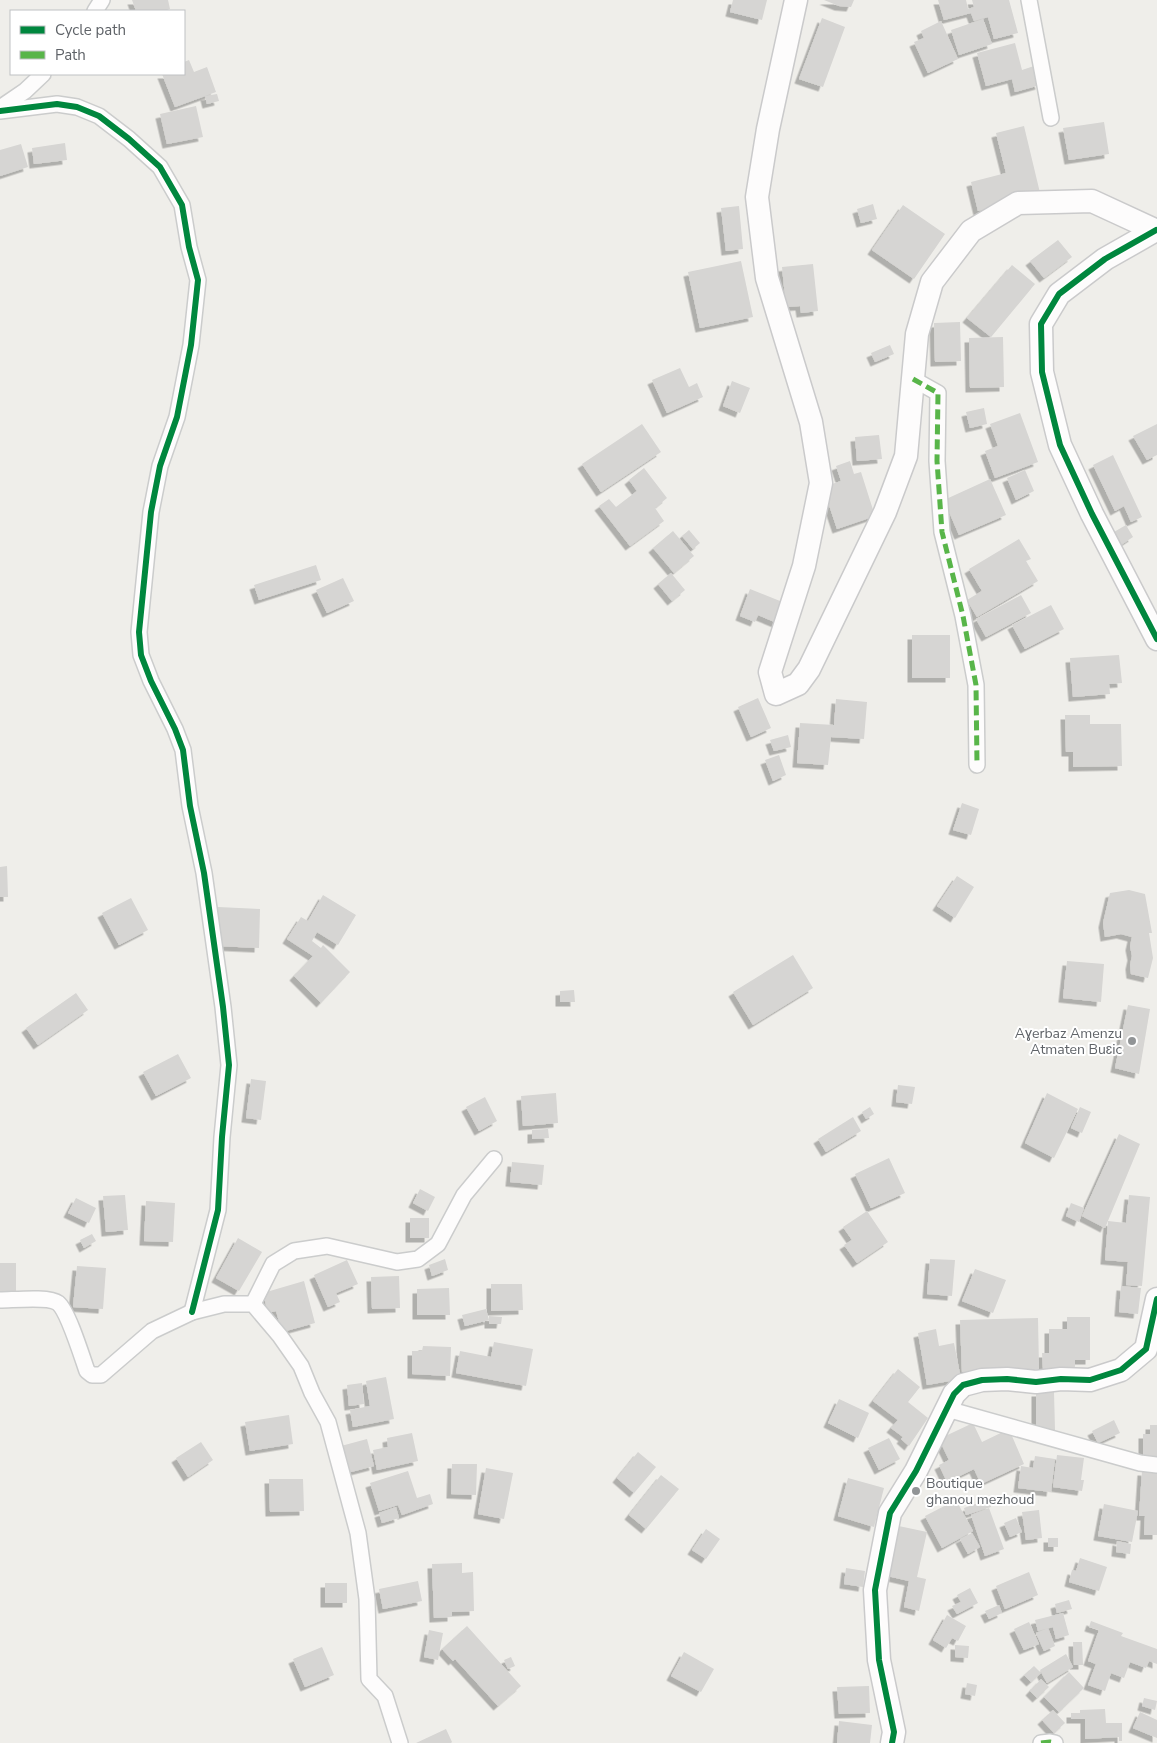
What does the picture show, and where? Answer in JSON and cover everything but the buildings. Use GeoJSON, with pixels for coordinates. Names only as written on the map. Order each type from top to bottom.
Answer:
{"type":"FeatureCollection","features":[{"type":"Feature","properties":{"kind":"main road"},"geometry":{"type":"LineString","coordinates":[[796,0],[768,129],[757,197],[767,278],[811,422],[821,483],[804,566],[770,672],[776,694],[798,684],[809,669],[886,512],[906,456],[917,334],[932,282],[971,231],[1018,203],[1092,201],[1157,231]]}},
{"type":"Feature","properties":{"kind":"main road"},"geometry":{"type":"LineString","coordinates":[[1157,231],[1105,259],[1059,294],[1041,324],[1042,372],[1060,445],[1092,514],[1157,639]]}},
{"type":"Feature","properties":{"kind":"main road"},"geometry":{"type":"LineString","coordinates":[[892,1743],[894,1732],[879,1660],[875,1590],[890,1513],[916,1471],[954,1394],[963,1385],[982,1380],[1007,1379],[1036,1382],[1061,1379],[1090,1380],[1121,1370],[1146,1349],[1157,1299]]}},
{"type":"Feature","properties":{"kind":"street"},"geometry":{"type":"LineString","coordinates":[[1029,0],[1051,118]]}},
{"type":"Feature","properties":{"kind":"street"},"geometry":{"type":"LineString","coordinates":[[0,110],[42,75]]}},
{"type":"Feature","properties":{"kind":"street"},"geometry":{"type":"LineString","coordinates":[[0,110],[56,104],[77,107],[99,116],[129,139],[160,167],[182,206],[189,247],[198,280],[191,345],[177,417],[160,466],[151,512],[140,632],[141,655],[183,750],[190,806],[208,902],[229,1065],[222,1136],[218,1210],[192,1312]]}},
{"type":"Feature","properties":{"kind":"street"},"geometry":{"type":"LineString","coordinates":[[913,379],[938,394],[937,460],[942,532],[963,616],[976,685],[976,765]]}},
{"type":"Feature","properties":{"kind":"street"},"geometry":{"type":"LineString","coordinates":[[253,1304],[273,1264],[294,1251],[327,1246],[398,1262],[418,1259],[438,1244],[464,1195],[494,1159]]}},
{"type":"Feature","properties":{"kind":"street"},"geometry":{"type":"LineString","coordinates":[[0,1300],[49,1300],[58,1303],[64,1311],[87,1371],[92,1375],[101,1375],[152,1331],[192,1312],[224,1304],[253,1304],[280,1336],[301,1366],[312,1393],[328,1422],[358,1533],[368,1599],[369,1679],[385,1696],[400,1743]]}},
{"type":"Feature","properties":{"kind":"street"},"geometry":{"type":"LineString","coordinates":[[947,1409],[1140,1463],[1157,1465]]}},
{"type":"Feature","properties":{"kind":"street"},"geometry":{"type":"LineString","coordinates":[[1041,1743],[1055,1743]]}},
{"type":"Feature","properties":{"kind":"marked path"},"geometry":{"type":"LineString","coordinates":[[913,379],[938,393],[937,461],[942,532],[963,616],[976,685],[977,765]]}},
{"type":"Feature","properties":{"kind":"marked path"},"geometry":{"type":"LineString","coordinates":[[1041,1743],[1055,1743]]}},
{"type":"Feature","properties":{"kind":"cycle path"},"geometry":{"type":"LineString","coordinates":[[0,111],[57,104],[77,107],[99,116],[129,139],[160,167],[182,205],[189,247],[198,280],[191,345],[177,417],[160,466],[151,512],[139,632],[141,655],[183,750],[190,806],[204,873],[223,1007],[229,1065],[222,1137],[218,1210],[192,1312]]}},
{"type":"Feature","properties":{"kind":"cycle path"},"geometry":{"type":"LineString","coordinates":[[1156,230],[1105,259],[1059,294],[1041,324],[1042,372],[1060,445],[1092,514],[1157,639]]}},
{"type":"Feature","properties":{"kind":"cycle path"},"geometry":{"type":"LineString","coordinates":[[892,1743],[894,1732],[879,1660],[875,1590],[890,1513],[916,1471],[954,1394],[963,1385],[982,1380],[1007,1379],[1036,1382],[1061,1379],[1090,1380],[1121,1370],[1146,1349],[1157,1299]]}},
{"type":"Feature","properties":{"kind":"place","name":"Aɣerbaz Amenzu Atmaten Buɛic"},"geometry":{"type":"Point","coordinates":[1132,1041]}},
{"type":"Feature","properties":{"kind":"place","name":"Boutique ghanou mezhoud"},"geometry":{"type":"Point","coordinates":[916,1491]}}]}
